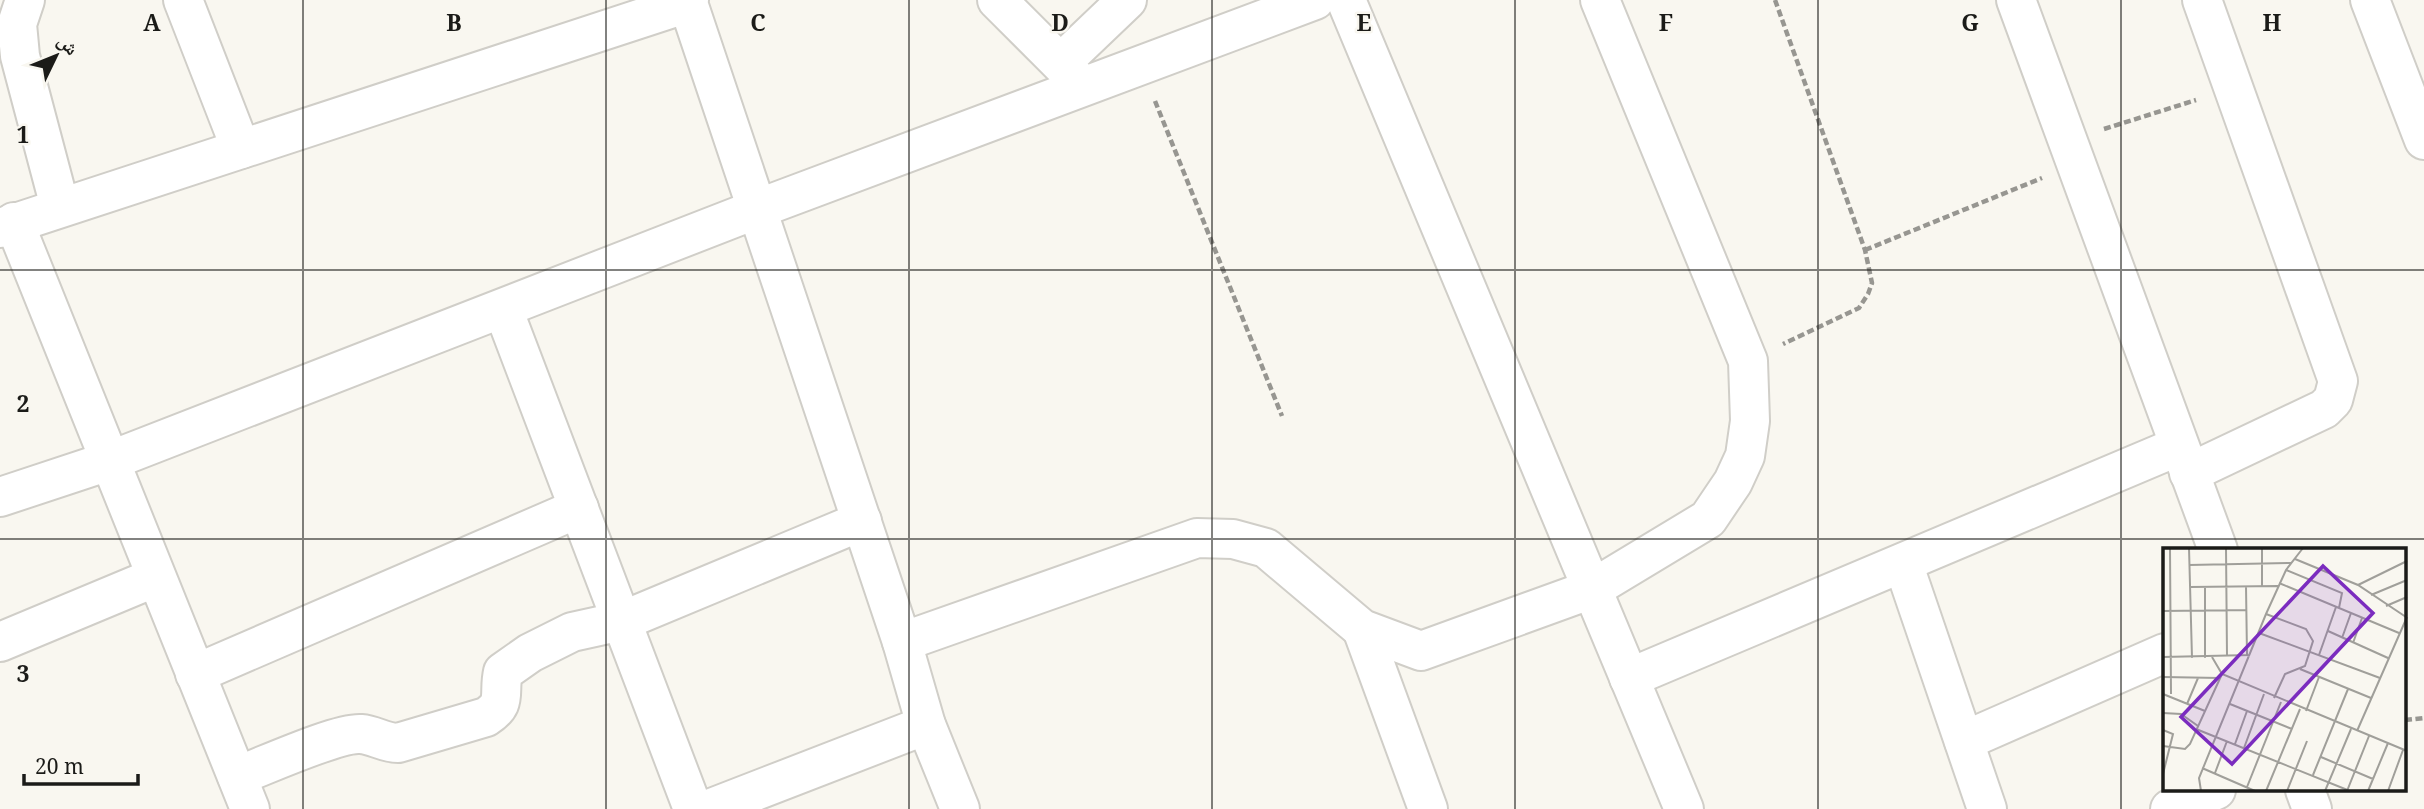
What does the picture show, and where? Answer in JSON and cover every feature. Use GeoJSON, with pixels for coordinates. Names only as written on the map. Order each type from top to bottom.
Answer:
{"type":"FeatureCollection","features":[{"type":"Feature","properties":{"kind":"street"},"geometry":{"type":"LineString","coordinates":[[183,0],[241,149]]}},
{"type":"Feature","properties":{"kind":"street"},"geometry":{"type":"LineString","coordinates":[[997,0],[1072,74]]}},
{"type":"Feature","properties":{"kind":"street"},"geometry":{"type":"LineString","coordinates":[[1072,74],[1127,0]]}},
{"type":"Feature","properties":{"kind":"street"},"geometry":{"type":"LineString","coordinates":[[0,497],[109,461],[757,209],[1072,74],[1140,64],[1315,0]]}},
{"type":"Feature","properties":{"kind":"street"},"geometry":{"type":"LineString","coordinates":[[1346,0],[1684,809]]}},
{"type":"Feature","properties":{"kind":"street"},"geometry":{"type":"LineString","coordinates":[[902,642],[1197,538],[1233,539],[1266,548],[1362,629],[1420,651],[1592,589],[1708,519],[1733,482],[1745,456],[1750,421],[1748,361],[1600,0]]}},
{"type":"Feature","properties":{"kind":"street"},"geometry":{"type":"LineString","coordinates":[[2016,0],[2217,548]]}},
{"type":"Feature","properties":{"kind":"street"},"geometry":{"type":"LineString","coordinates":[[1629,678],[1903,563],[2324,409],[2333,400],[2338,382],[2202,0]]}},
{"type":"Feature","properties":{"kind":"street"},"geometry":{"type":"LineString","coordinates":[[2370,0],[2424,140]]}},
{"type":"Feature","properties":{"kind":"street"},"geometry":{"type":"LineString","coordinates":[[862,521],[622,621],[572,632],[503,672],[502,702],[498,709],[486,717],[398,743],[388,743],[361,734],[338,738],[243,793],[109,461],[7,225],[241,149],[634,9],[689,2],[757,209],[862,521],[902,642],[926,725],[960,809]]}},
{"type":"Feature","properties":{"kind":"street"},"geometry":{"type":"LineString","coordinates":[[14,18],[23,69],[60,207]]}},
{"type":"Feature","properties":{"kind":"street"},"geometry":{"type":"LineString","coordinates":[[503,309],[693,809]]}},
{"type":"Feature","properties":{"kind":"street"},"geometry":{"type":"LineString","coordinates":[[195,674],[579,508]]}},
{"type":"Feature","properties":{"kind":"street"},"geometry":{"type":"LineString","coordinates":[[1903,563],[1987,809]]}},
{"type":"Feature","properties":{"kind":"street"},"geometry":{"type":"LineString","coordinates":[[0,642],[156,577]]}},
{"type":"Feature","properties":{"kind":"street"},"geometry":{"type":"LineString","coordinates":[[1362,629],[1428,809]]}},
{"type":"Feature","properties":{"kind":"street"},"geometry":{"type":"LineString","coordinates":[[1964,741],[2163,654]]}},
{"type":"Feature","properties":{"kind":"street"},"geometry":{"type":"LineString","coordinates":[[709,809],[926,725]]}},
{"type":"Feature","properties":{"kind":"street"},"geometry":{"type":"LineString","coordinates":[[2170,809],[2211,792]]}},
{"type":"Feature","properties":{"kind":"street"},"geometry":{"type":"LineString","coordinates":[[2306,792],[2312,809]]}},
{"type":"Feature","properties":{"kind":"path"},"geometry":{"type":"LineString","coordinates":[[1748,361],[1859,308],[1872,283],[1865,250],[1775,0]]}},
{"type":"Feature","properties":{"kind":"path"},"geometry":{"type":"LineString","coordinates":[[1140,64],[1282,416]]}},
{"type":"Feature","properties":{"kind":"path"},"geometry":{"type":"LineString","coordinates":[[1865,250],[2072,153],[2233,88]]}},
{"type":"Feature","properties":{"kind":"path"},"geometry":{"type":"LineString","coordinates":[[2406,720],[2424,718]]}}]}
